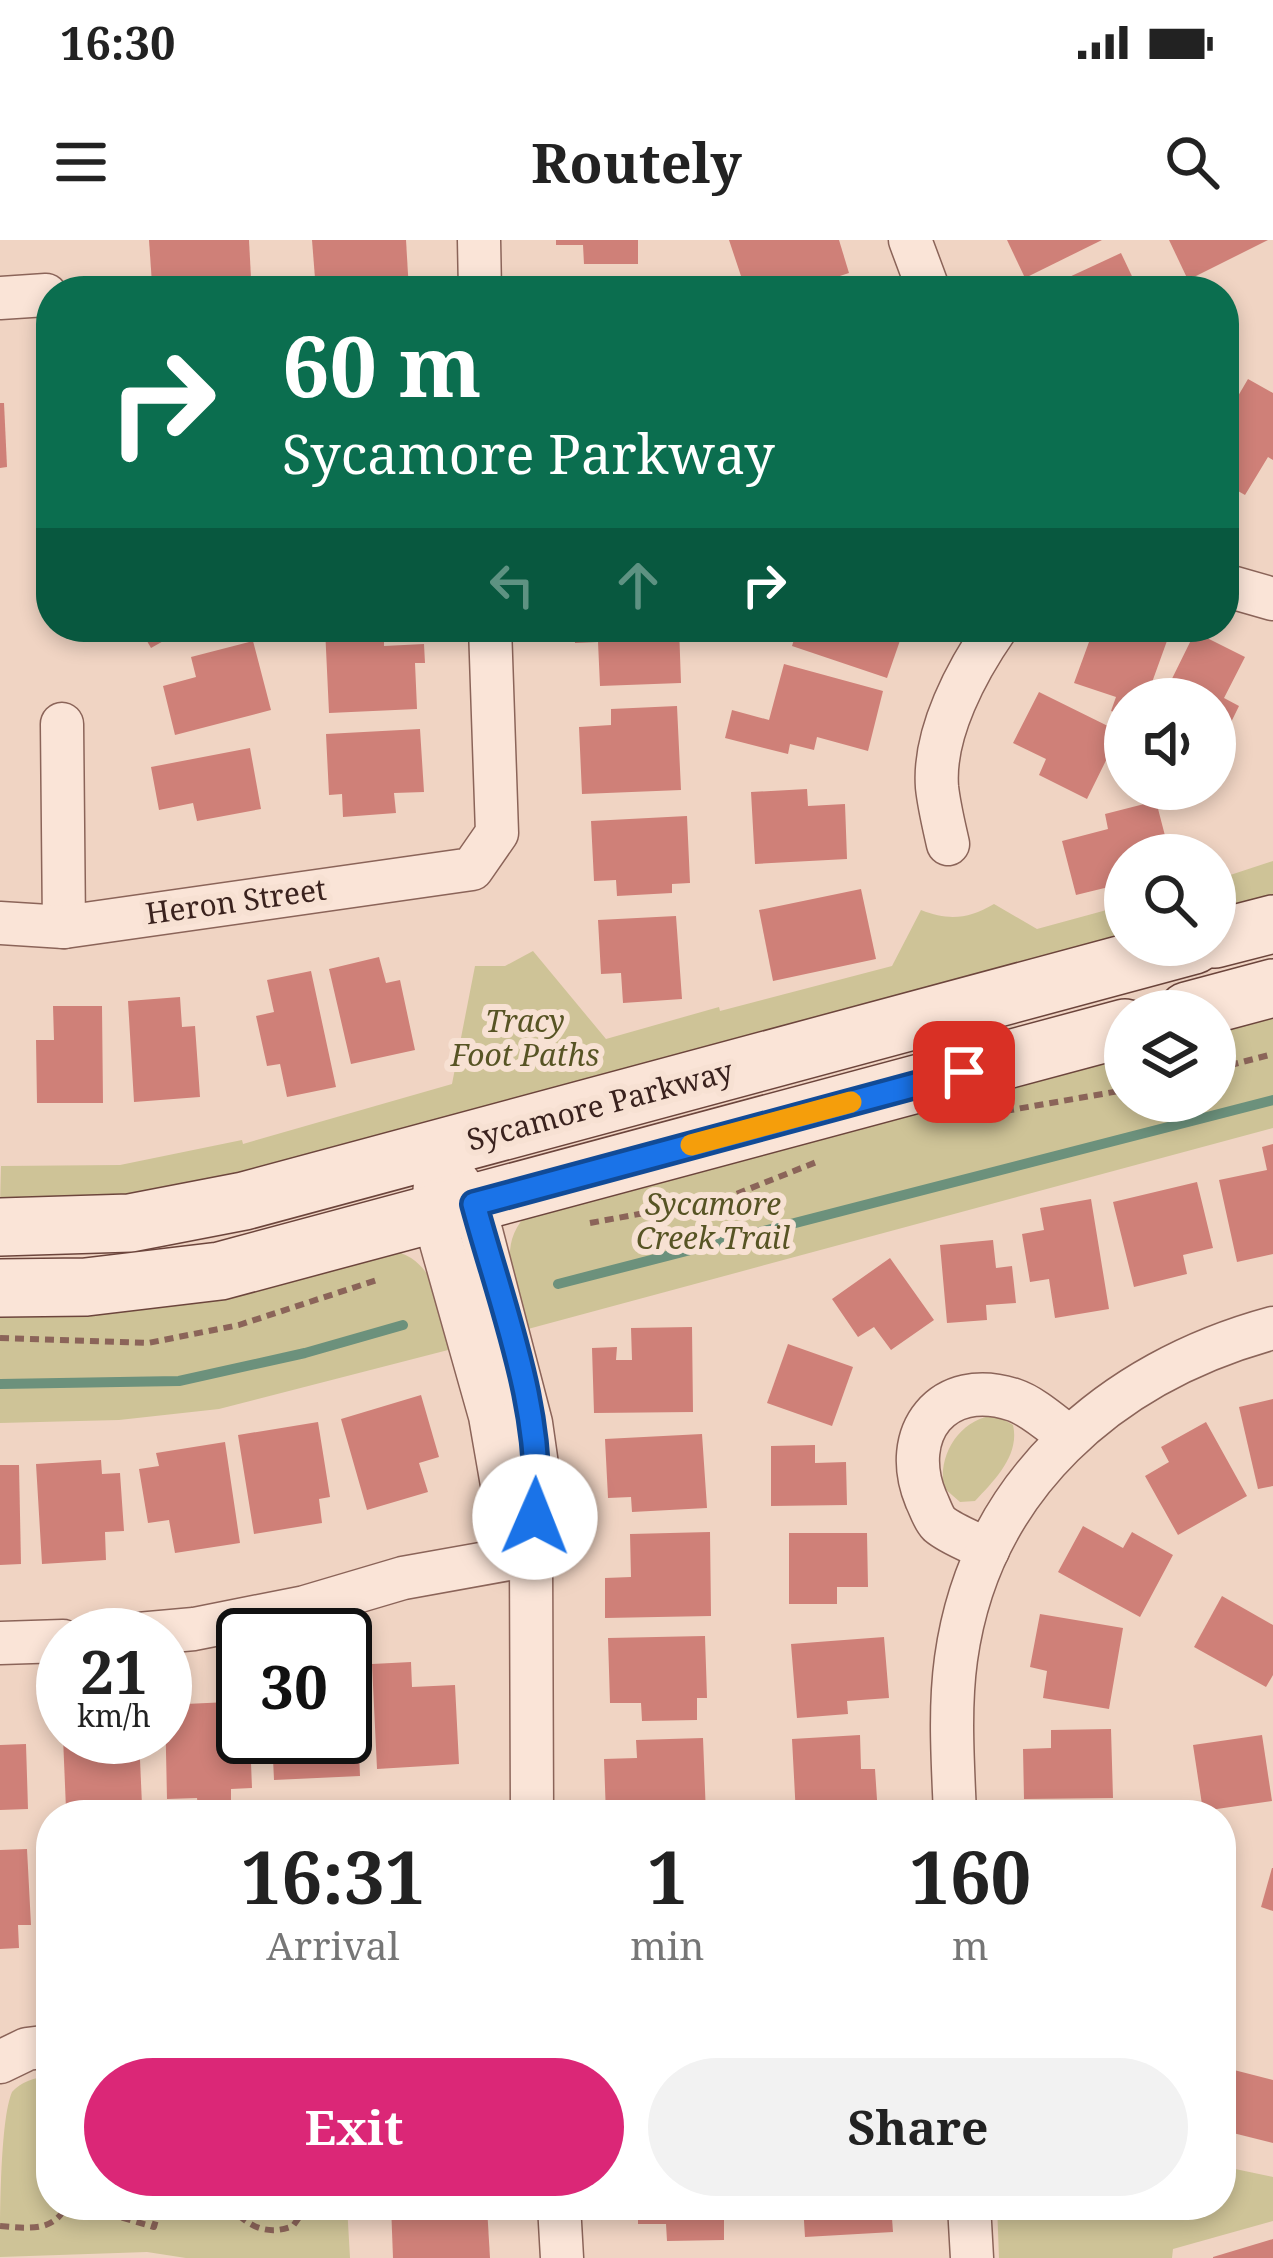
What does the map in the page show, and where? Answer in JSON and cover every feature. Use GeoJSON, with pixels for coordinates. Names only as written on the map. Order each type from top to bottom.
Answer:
{"type":"FeatureCollection","features":[{"type":"Feature","properties":{"kind":"main road"},"geometry":{"type":"LineString","coordinates":[[1236,934],[1273,924]]}},
{"type":"Feature","properties":{"kind":"main road","name":"Sycamore Parkway"},"geometry":{"type":"LineString","coordinates":[[0,1227],[107,1224],[189,1214],[330,1181],[1116,966]]}},
{"type":"Feature","properties":{"kind":"main road"},"geometry":{"type":"LineString","coordinates":[[1236,998],[1273,988]]}},
{"type":"Feature","properties":{"kind":"main road","name":"Sycamore Parkway"},"geometry":{"type":"LineString","coordinates":[[0,1288],[86,1287],[197,1274],[1104,1034]]}},
{"type":"Feature","properties":{"kind":"street"},"geometry":{"type":"LineString","coordinates":[[478,240],[479,276]]}},
{"type":"Feature","properties":{"kind":"street"},"geometry":{"type":"LineString","coordinates":[[910,240],[923,276]]}},
{"type":"Feature","properties":{"kind":"street"},"geometry":{"type":"LineString","coordinates":[[0,298],[36,296]]}},
{"type":"Feature","properties":{"kind":"street"},"geometry":{"type":"LineString","coordinates":[[1239,589],[1273,599]]}},
{"type":"Feature","properties":{"kind":"street","name":"Heron Street"},"geometry":{"type":"LineString","coordinates":[[0,923],[64,927],[472,869],[496,833],[490,642]]}},
{"type":"Feature","properties":{"kind":"street"},"geometry":{"type":"LineString","coordinates":[[948,844],[937,784],[942,741],[957,697],[989,642]]}},
{"type":"Feature","properties":{"kind":"street"},"geometry":{"type":"LineString","coordinates":[[62,724],[64,927]]}},
{"type":"Feature","properties":{"kind":"street"},"geometry":{"type":"LineString","coordinates":[[437,1150],[454,1209],[502,1485],[531,1555],[532,1800]]}},
{"type":"Feature","properties":{"kind":"street"},"geometry":{"type":"LineString","coordinates":[[954,1800],[956,1659],[968,1602],[988,1550],[1025,1487],[1068,1436],[1120,1394],[1177,1361],[1273,1328]]}},
{"type":"Feature","properties":{"kind":"street"},"geometry":{"type":"LineString","coordinates":[[988,1550],[936,1522],[917,1476],[917,1443],[930,1418],[951,1400],[980,1394],[1016,1400],[1068,1436]]}},
{"type":"Feature","properties":{"kind":"street"},"geometry":{"type":"LineString","coordinates":[[192,1629],[304,1606],[404,1578],[531,1555]]}},
{"type":"Feature","properties":{"kind":"street"},"geometry":{"type":"LineString","coordinates":[[0,1642],[36,1641]]}},
{"type":"Feature","properties":{"kind":"street"},"geometry":{"type":"LineString","coordinates":[[0,2062],[36,2048]]}},
{"type":"Feature","properties":{"kind":"street"},"geometry":{"type":"LineString","coordinates":[[560,2220],[562,2258]]}},
{"type":"Feature","properties":{"kind":"street"},"geometry":{"type":"LineString","coordinates":[[970,2220],[971,2258]]}},
{"type":"Feature","properties":{"kind":"path"},"geometry":{"type":"LineString","coordinates":[[1236,1064],[1273,1054]]}},
{"type":"Feature","properties":{"kind":"path"},"geometry":{"type":"LineString","coordinates":[[0,2226],[47,2227],[57,2220]]}},
{"type":"Feature","properties":{"kind":"path"},"geometry":{"type":"LineString","coordinates":[[130,2220],[154,2227],[156,2220]]}},
{"type":"Feature","properties":{"kind":"path"},"geometry":{"type":"LineString","coordinates":[[243,2220],[271,2231],[292,2226],[297,2220]]}},
{"type":"Feature","properties":{"kind":"green space"},"geometry":{"type":"Polygon","coordinates":[[[1273,861],[1273,901],[1236,911],[1236,873],[1273,861]]]}},
{"type":"Feature","properties":{"kind":"green space","name":"Tracy Foot Paths"},"geometry":{"type":"Polygon","coordinates":[[[994,904],[1037,929],[1104,911],[1104,947],[259,1175],[136,1199],[0,1205],[1,1166],[120,1165],[242,1140],[243,1144],[452,1084],[475,966],[505,966],[533,951],[606,1039],[892,966],[921,910],[958,917],[994,904]]]}},
{"type":"Feature","properties":{"kind":"green space","name":"Sycamore Creek Trail"},"geometry":{"type":"Polygon","coordinates":[[[1273,1010],[1273,1128],[528,1329],[510,1253],[512,1238],[530,1212],[1104,1055],[1104,1122],[1236,1122],[1236,1020],[1273,1010]]]}},
{"type":"Feature","properties":{"kind":"green space"},"geometry":{"type":"Polygon","coordinates":[[[390,1250],[406,1255],[428,1275],[452,1349],[219,1409],[119,1420],[0,1423],[0,1310],[390,1250]]]}},
{"type":"Feature","properties":{"kind":"green space"},"geometry":{"type":"Polygon","coordinates":[[[996,1415],[1013,1425],[1009,1457],[975,1501],[960,1502],[944,1488],[948,1451],[962,1430],[996,1415]]]}},
{"type":"Feature","properties":{"kind":"green space"},"geometry":{"type":"Polygon","coordinates":[[[33,2079],[36,2220],[348,2220],[350,2258],[186,2258],[147,2252],[0,2257],[8,2106],[12,2092],[33,2079]]]}},
{"type":"Feature","properties":{"kind":"green space"},"geometry":{"type":"Polygon","coordinates":[[[1236,2169],[1273,2177],[1273,2221],[1173,2249],[1172,2258],[999,2258],[998,2220],[1236,2220],[1236,2169]]]}},
{"type":"Feature","properties":{"kind":"building"},"geometry":{"type":"Polygon","coordinates":[[[149,240],[249,240],[251,276],[151,276],[149,240]]]}},
{"type":"Feature","properties":{"kind":"building"},"geometry":{"type":"Polygon","coordinates":[[[312,240],[406,240],[408,276],[315,276],[312,240]]]}},
{"type":"Feature","properties":{"kind":"building"},"geometry":{"type":"Polygon","coordinates":[[[556,240],[638,240],[638,264],[584,264],[583,245],[556,245],[556,240]]]}},
{"type":"Feature","properties":{"kind":"building"},"geometry":{"type":"Polygon","coordinates":[[[729,240],[839,240],[849,273],[840,276],[741,276],[729,240]]]}},
{"type":"Feature","properties":{"kind":"building"},"geometry":{"type":"Polygon","coordinates":[[[1007,240],[1102,240],[1029,276],[1024,276],[1007,240]]]}},
{"type":"Feature","properties":{"kind":"building"},"geometry":{"type":"Polygon","coordinates":[[[1169,240],[1268,240],[1196,276],[1186,276],[1169,240]]]}},
{"type":"Feature","properties":{"kind":"building"},"geometry":{"type":"Polygon","coordinates":[[[1121,253],[1132,276],[1071,276],[1121,253]]]}},
{"type":"Feature","properties":{"kind":"building"},"geometry":{"type":"Polygon","coordinates":[[[1248,379],[1273,393],[1273,460],[1268,457],[1245,495],[1239,492],[1239,394],[1248,379]]]}},
{"type":"Feature","properties":{"kind":"building"},"geometry":{"type":"Polygon","coordinates":[[[0,403],[4,403],[7,467],[0,468],[0,403]]]}},
{"type":"Feature","properties":{"kind":"building"},"geometry":{"type":"Polygon","coordinates":[[[253,642],[271,710],[175,735],[163,686],[196,677],[191,657],[253,642]]]}},
{"type":"Feature","properties":{"kind":"building"},"geometry":{"type":"Polygon","coordinates":[[[326,642],[424,644],[425,663],[415,663],[417,709],[329,713],[326,642]]]}},
{"type":"Feature","properties":{"kind":"building"},"geometry":{"type":"Polygon","coordinates":[[[598,642],[680,642],[681,683],[600,686],[598,642]]]}},
{"type":"Feature","properties":{"kind":"building"},"geometry":{"type":"Polygon","coordinates":[[[793,642],[899,642],[887,678],[792,646],[793,642]]]}},
{"type":"Feature","properties":{"kind":"building"},"geometry":{"type":"Polygon","coordinates":[[[1089,642],[1167,642],[1154,678],[1104,678],[1104,693],[1074,683],[1089,642]]]}},
{"type":"Feature","properties":{"kind":"building"},"geometry":{"type":"Polygon","coordinates":[[[1190,642],[1215,642],[1245,657],[1234,678],[1172,678],[1190,642]]]}},
{"type":"Feature","properties":{"kind":"building"},"geometry":{"type":"Polygon","coordinates":[[[784,664],[883,691],[868,751],[817,737],[814,750],[790,744],[788,754],[725,738],[732,710],[769,720],[784,664]]]}},
{"type":"Feature","properties":{"kind":"building"},"geometry":{"type":"Polygon","coordinates":[[[1039,692],[1104,724],[1104,764],[1087,799],[1039,775],[1046,759],[1013,743],[1039,692]]]}},
{"type":"Feature","properties":{"kind":"building"},"geometry":{"type":"Polygon","coordinates":[[[677,706],[681,790],[582,794],[579,727],[611,725],[611,709],[677,706]]]}},
{"type":"Feature","properties":{"kind":"building"},"geometry":{"type":"Polygon","coordinates":[[[420,729],[424,792],[394,793],[396,813],[343,817],[342,794],[329,795],[326,734],[420,729]]]}},
{"type":"Feature","properties":{"kind":"building"},"geometry":{"type":"Polygon","coordinates":[[[250,748],[261,809],[197,821],[193,803],[159,810],[151,767],[250,748]]]}},
{"type":"Feature","properties":{"kind":"building"},"geometry":{"type":"Polygon","coordinates":[[[807,789],[808,806],[845,804],[847,859],[755,864],[751,792],[807,789]]]}},
{"type":"Feature","properties":{"kind":"building"},"geometry":{"type":"Polygon","coordinates":[[[1158,810],[1165,834],[1104,834],[1104,888],[1076,895],[1062,841],[1108,829],[1105,814],[1158,810]]]}},
{"type":"Feature","properties":{"kind":"building"},"geometry":{"type":"Polygon","coordinates":[[[687,816],[690,883],[672,884],[672,893],[617,896],[616,880],[594,881],[591,821],[687,816]]]}},
{"type":"Feature","properties":{"kind":"building"},"geometry":{"type":"Polygon","coordinates":[[[861,889],[876,959],[773,981],[759,910],[861,889]]]}},
{"type":"Feature","properties":{"kind":"building"},"geometry":{"type":"Polygon","coordinates":[[[676,916],[682,999],[623,1003],[621,973],[601,974],[598,920],[676,916]]]}},
{"type":"Feature","properties":{"kind":"building"},"geometry":{"type":"Polygon","coordinates":[[[379,957],[386,983],[400,980],[415,1050],[351,1064],[329,969],[379,957]]]}},
{"type":"Feature","properties":{"kind":"building"},"geometry":{"type":"Polygon","coordinates":[[[311,971],[336,1087],[287,1097],[280,1064],[267,1066],[256,1016],[274,1012],[267,980],[311,971]]]}},
{"type":"Feature","properties":{"kind":"building"},"geometry":{"type":"Polygon","coordinates":[[[180,997],[182,1027],[195,1026],[200,1097],[134,1102],[128,1001],[180,997]]]}},
{"type":"Feature","properties":{"kind":"building"},"geometry":{"type":"Polygon","coordinates":[[[53,1006],[102,1006],[103,1103],[37,1103],[36,1040],[54,1040],[53,1006]]]}},
{"type":"Feature","properties":{"kind":"building"},"geometry":{"type":"Polygon","coordinates":[[[1273,1144],[1273,1254],[1237,1262],[1219,1180],[1267,1170],[1262,1147],[1273,1144]]]}},
{"type":"Feature","properties":{"kind":"building"},"geometry":{"type":"Polygon","coordinates":[[[1197,1182],[1213,1248],[1183,1255],[1187,1274],[1134,1287],[1113,1202],[1197,1182]]]}},
{"type":"Feature","properties":{"kind":"building"},"geometry":{"type":"Polygon","coordinates":[[[1091,1199],[1109,1309],[1055,1318],[1049,1279],[1030,1282],[1022,1234],[1044,1230],[1040,1208],[1091,1199]]]}},
{"type":"Feature","properties":{"kind":"building"},"geometry":{"type":"Polygon","coordinates":[[[993,1240],[996,1268],[1012,1266],[1016,1303],[986,1305],[987,1320],[947,1323],[940,1245],[993,1240]]]}},
{"type":"Feature","properties":{"kind":"building"},"geometry":{"type":"Polygon","coordinates":[[[890,1258],[934,1320],[891,1350],[874,1327],[858,1337],[832,1299],[890,1258]]]}},
{"type":"Feature","properties":{"kind":"building"},"geometry":{"type":"Polygon","coordinates":[[[692,1327],[693,1412],[594,1413],[592,1348],[617,1347],[616,1360],[632,1360],[631,1328],[692,1327]]]}},
{"type":"Feature","properties":{"kind":"building"},"geometry":{"type":"Polygon","coordinates":[[[788,1344],[853,1367],[832,1426],[767,1403],[788,1344]]]}},
{"type":"Feature","properties":{"kind":"building"},"geometry":{"type":"Polygon","coordinates":[[[421,1395],[439,1457],[419,1463],[428,1492],[367,1510],[341,1419],[421,1395]]]}},
{"type":"Feature","properties":{"kind":"building"},"geometry":{"type":"Polygon","coordinates":[[[1273,1399],[1273,1486],[1258,1489],[1239,1407],[1273,1399]]]}},
{"type":"Feature","properties":{"kind":"building"},"geometry":{"type":"Polygon","coordinates":[[[318,1422],[330,1497],[319,1499],[322,1523],[254,1534],[238,1435],[318,1422]]]}},
{"type":"Feature","properties":{"kind":"building"},"geometry":{"type":"Polygon","coordinates":[[[1206,1422],[1247,1496],[1178,1535],[1145,1476],[1169,1462],[1161,1447],[1206,1422]]]}},
{"type":"Feature","properties":{"kind":"building"},"geometry":{"type":"Polygon","coordinates":[[[702,1434],[707,1508],[632,1512],[631,1497],[608,1498],[605,1439],[702,1434]]]}},
{"type":"Feature","properties":{"kind":"building"},"geometry":{"type":"Polygon","coordinates":[[[225,1442],[240,1543],[175,1553],[169,1520],[148,1523],[139,1469],[159,1466],[156,1453],[225,1442]]]}},
{"type":"Feature","properties":{"kind":"building"},"geometry":{"type":"Polygon","coordinates":[[[815,1445],[815,1463],[846,1462],[847,1505],[771,1506],[771,1446],[815,1445]]]}},
{"type":"Feature","properties":{"kind":"building"},"geometry":{"type":"Polygon","coordinates":[[[101,1460],[102,1474],[120,1473],[124,1531],[105,1532],[106,1560],[42,1564],[36,1464],[101,1460]]]}},
{"type":"Feature","properties":{"kind":"building"},"geometry":{"type":"Polygon","coordinates":[[[0,1465],[19,1465],[21,1564],[0,1565],[0,1465]]]}},
{"type":"Feature","properties":{"kind":"building"},"geometry":{"type":"Polygon","coordinates":[[[1083,1526],[1123,1548],[1132,1532],[1173,1555],[1140,1617],[1058,1572],[1083,1526]]]}},
{"type":"Feature","properties":{"kind":"building"},"geometry":{"type":"Polygon","coordinates":[[[710,1532],[711,1616],[605,1618],[605,1578],[631,1577],[630,1534],[710,1532]]]}},
{"type":"Feature","properties":{"kind":"building"},"geometry":{"type":"Polygon","coordinates":[[[789,1533],[867,1533],[868,1587],[837,1587],[837,1604],[789,1604],[789,1533]]]}},
{"type":"Feature","properties":{"kind":"building"},"geometry":{"type":"Polygon","coordinates":[[[1222,1596],[1273,1625],[1273,1675],[1266,1687],[1194,1647],[1222,1596]]]}},
{"type":"Feature","properties":{"kind":"building"},"geometry":{"type":"Polygon","coordinates":[[[1040,1614],[1123,1628],[1109,1709],[1043,1698],[1047,1671],[1030,1667],[1040,1614]]]}},
{"type":"Feature","properties":{"kind":"building"},"geometry":{"type":"Polygon","coordinates":[[[705,1636],[707,1698],[697,1698],[697,1720],[642,1721],[641,1703],[610,1703],[608,1638],[705,1636]]]}},
{"type":"Feature","properties":{"kind":"building"},"geometry":{"type":"Polygon","coordinates":[[[884,1637],[889,1698],[847,1701],[848,1714],[797,1718],[791,1644],[884,1637]]]}},
{"type":"Feature","properties":{"kind":"building"},"geometry":{"type":"Polygon","coordinates":[[[411,1662],[412,1687],[455,1685],[459,1764],[377,1769],[372,1664],[411,1662]]]}},
{"type":"Feature","properties":{"kind":"building"},"geometry":{"type":"Polygon","coordinates":[[[216,1703],[216,1764],[251,1764],[252,1788],[231,1789],[231,1800],[167,1799],[166,1764],[192,1764],[192,1704],[216,1703]]]}},
{"type":"Feature","properties":{"kind":"building"},"geometry":{"type":"Polygon","coordinates":[[[1111,1729],[1113,1798],[1024,1799],[1023,1749],[1051,1748],[1051,1730],[1111,1729]]]}},
{"type":"Feature","properties":{"kind":"building"},"geometry":{"type":"Polygon","coordinates":[[[860,1735],[861,1769],[875,1769],[877,1800],[795,1800],[792,1739],[860,1735]]]}},
{"type":"Feature","properties":{"kind":"building"},"geometry":{"type":"Polygon","coordinates":[[[1262,1735],[1272,1801],[1236,1806],[1236,1800],[1201,1800],[1193,1745],[1262,1735]]]}},
{"type":"Feature","properties":{"kind":"building"},"geometry":{"type":"Polygon","coordinates":[[[703,1738],[705,1800],[605,1800],[604,1759],[637,1758],[636,1740],[703,1738]]]}},
{"type":"Feature","properties":{"kind":"building"},"geometry":{"type":"Polygon","coordinates":[[[26,1744],[28,1809],[0,1810],[0,1745],[26,1744]]]}},
{"type":"Feature","properties":{"kind":"building"},"geometry":{"type":"Polygon","coordinates":[[[64,1764],[140,1764],[142,1800],[66,1800],[64,1764]]]}},
{"type":"Feature","properties":{"kind":"building"},"geometry":{"type":"Polygon","coordinates":[[[273,1764],[360,1764],[360,1776],[274,1780],[273,1764]]]}},
{"type":"Feature","properties":{"kind":"building"},"geometry":{"type":"Polygon","coordinates":[[[27,1849],[31,1925],[18,1925],[19,1948],[0,1949],[0,1850],[27,1849]]]}},
{"type":"Feature","properties":{"kind":"building"},"geometry":{"type":"Polygon","coordinates":[[[1273,1868],[1273,1911],[1261,1907],[1273,1868]]]}},
{"type":"Feature","properties":{"kind":"building"},"geometry":{"type":"Polygon","coordinates":[[[1236,2071],[1273,2080],[1273,2143],[1236,2134],[1236,2071]]]}},
{"type":"Feature","properties":{"kind":"building"},"geometry":{"type":"Polygon","coordinates":[[[392,2220],[488,2220],[490,2258],[393,2258],[392,2220]]]}},
{"type":"Feature","properties":{"kind":"building"},"geometry":{"type":"Polygon","coordinates":[[[638,2220],[724,2220],[724,2240],[667,2241],[666,2224],[638,2224],[638,2220]]]}},
{"type":"Feature","properties":{"kind":"building"},"geometry":{"type":"Polygon","coordinates":[[[804,2220],[892,2220],[893,2232],[805,2237],[804,2220]]]}},
{"type":"Feature","properties":{"kind":"building"},"geometry":{"type":"Polygon","coordinates":[[[1273,2239],[1273,2258],[1213,2258],[1213,2257],[1273,2239]]]}},
{"type":"Feature","properties":{"kind":"waterway"},"geometry":{"type":"LineString","coordinates":[[558,1284],[1273,1100]]}},
{"type":"Feature","properties":{"kind":"waterway"},"geometry":{"type":"LineString","coordinates":[[0,1384],[179,1381],[403,1325]]}},
{"type":"Feature","properties":{"kind":"slow traffic"},"geometry":{"type":"LineString","coordinates":[[691,1145],[851,1102]]}},
{"type":"Feature","properties":{"kind":"route"},"geometry":{"type":"LineString","coordinates":[[535,1517],[538,1479],[531,1423],[474,1204],[964,1072]]}}]}
